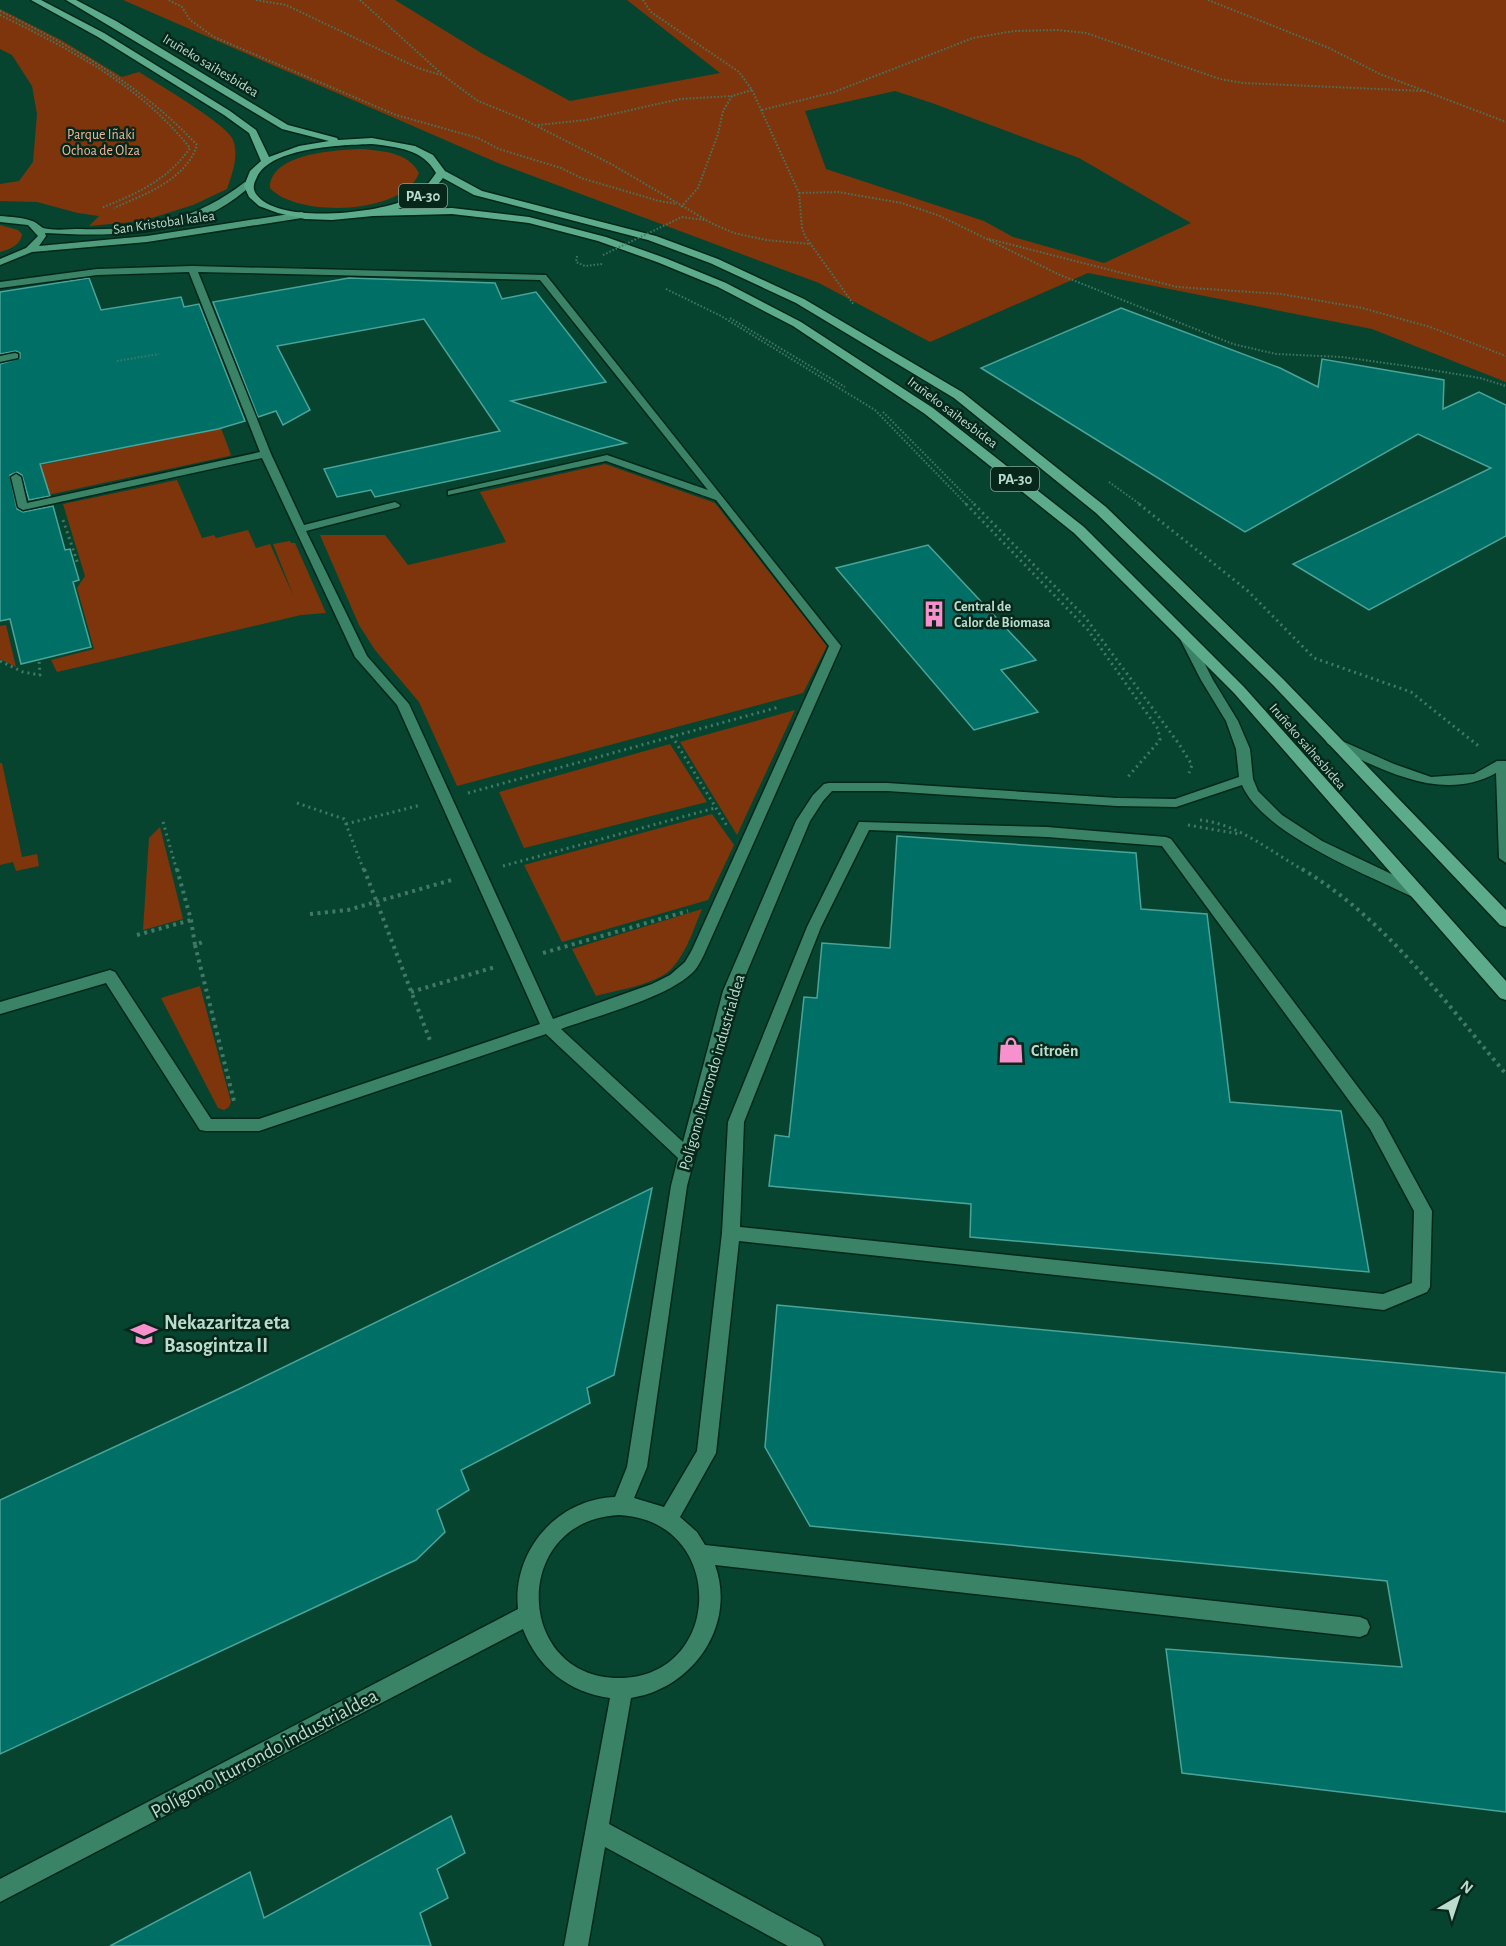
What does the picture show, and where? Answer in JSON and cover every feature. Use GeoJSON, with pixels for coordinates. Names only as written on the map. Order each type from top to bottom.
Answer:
{"type":"FeatureCollection","features":[{"type":"Feature","properties":{"kind":"highway","name":"Iruñeko saihesbidea"},"geometry":{"type":"LineString","coordinates":[[35,0],[101,35],[227,113],[253,132],[266,162]]}},
{"type":"Feature","properties":{"kind":"highway","name":"Iruñeko saihesbidea"},"geometry":{"type":"LineString","coordinates":[[70,0],[113,23],[285,127],[342,142]]}},
{"type":"Feature","properties":{"kind":"highway","name":"PA-30"},"geometry":{"type":"LineString","coordinates":[[248,184],[251,194],[261,203],[279,211],[325,217],[374,213],[401,206],[423,196],[437,184],[441,173],[436,161],[422,152],[372,141],[342,142],[287,153],[266,162]]}},
{"type":"Feature","properties":{"kind":"highway"},"geometry":{"type":"LineString","coordinates":[[248,184],[253,173],[266,162]]}},
{"type":"Feature","properties":{"kind":"highway","name":"Iruñeko saihesbidea"},"geometry":{"type":"LineString","coordinates":[[441,173],[478,193],[652,238],[714,261],[800,301],[958,394],[1101,510],[1278,682],[1506,921]]}},
{"type":"Feature","properties":{"kind":"highway","name":"Iruñeko saihesbidea"},"geometry":{"type":"LineString","coordinates":[[374,213],[452,211],[529,220],[591,236],[662,260],[702,277],[788,320],[929,411],[1079,530],[1239,690],[1506,993]]}},
{"type":"Feature","properties":{"kind":"main road","name":"San Kristobal kalea"},"geometry":{"type":"LineString","coordinates":[[0,219],[23,221],[40,230],[72,232],[100,232],[172,223],[222,203],[248,184]]}},
{"type":"Feature","properties":{"kind":"main road","name":"San Kristobal kalea"},"geometry":{"type":"LineString","coordinates":[[0,262],[29,250],[147,239],[302,215]]}},
{"type":"Feature","properties":{"kind":"main road"},"geometry":{"type":"LineString","coordinates":[[29,250],[38,243],[42,236],[40,230]]}},
{"type":"Feature","properties":{"kind":"street"},"geometry":{"type":"LineString","coordinates":[[0,285],[97,272],[192,269],[543,277],[835,646],[690,966],[675,979],[657,988],[549,1027],[258,1125],[206,1125],[110,976],[0,1008]]}},
{"type":"Feature","properties":{"kind":"street"},"geometry":{"type":"LineString","coordinates":[[192,269],[266,454],[300,529],[361,657],[403,704],[549,1027],[687,1156]]}},
{"type":"Feature","properties":{"kind":"street"},"geometry":{"type":"LineString","coordinates":[[0,359],[15,356]]}},
{"type":"Feature","properties":{"kind":"street"},"geometry":{"type":"LineString","coordinates":[[16,477],[24,507],[266,454]]}},
{"type":"Feature","properties":{"kind":"street"},"geometry":{"type":"LineString","coordinates":[[452,493],[607,458],[720,498]]}},
{"type":"Feature","properties":{"kind":"street"},"geometry":{"type":"LineString","coordinates":[[300,529],[395,505]]}},
{"type":"Feature","properties":{"kind":"street"},"geometry":{"type":"LineString","coordinates":[[1184,636],[1232,721],[1243,749],[1246,779],[1252,793],[1277,818],[1317,844],[1418,893]]}},
{"type":"Feature","properties":{"kind":"street"},"geometry":{"type":"LineString","coordinates":[[1334,741],[1389,767],[1430,781],[1476,778],[1502,764],[1506,858]]}},
{"type":"Feature","properties":{"kind":"street","name":"Polígono Iturrondo industrialdea"},"geometry":{"type":"LineString","coordinates":[[621,1505],[637,1467],[678,1186],[731,991],[803,821],[818,798],[830,787],[887,787],[1109,801],[1176,802],[1246,779]]}},
{"type":"Feature","properties":{"kind":"street"},"geometry":{"type":"LineString","coordinates":[[668,1519],[705,1453],[731,1233],[736,1122],[814,927],[864,825],[1037,831],[1166,842],[1376,1124],[1423,1210],[1420,1287],[1384,1302],[731,1233]]}},
{"type":"Feature","properties":{"kind":"street"},"geometry":{"type":"LineString","coordinates":[[621,1505],[650,1509],[668,1519],[677,1523],[690,1537],[709,1572],[711,1603],[702,1633],[683,1660],[657,1678],[622,1688],[597,1687],[569,1677],[546,1658],[532,1632],[528,1615],[526,1604],[530,1575],[543,1548],[563,1527],[591,1511],[621,1505]]}},
{"type":"Feature","properties":{"kind":"street"},"geometry":{"type":"LineString","coordinates":[[701,1554],[1360,1627]]}},
{"type":"Feature","properties":{"kind":"street","name":"Polígono Iturrondo industrialdea"},"geometry":{"type":"LineString","coordinates":[[0,1890],[528,1615]]}},
{"type":"Feature","properties":{"kind":"street"},"geometry":{"type":"LineString","coordinates":[[576,1946],[622,1688]]}},
{"type":"Feature","properties":{"kind":"street"},"geometry":{"type":"LineString","coordinates":[[597,1830],[812,1946]]}},
{"type":"Feature","properties":{"kind":"path"},"geometry":{"type":"LineString","coordinates":[[169,0],[182,7],[190,20],[214,37],[396,115],[478,138],[499,149],[561,168],[581,178],[658,201],[676,204]]}},
{"type":"Feature","properties":{"kind":"path"},"geometry":{"type":"LineString","coordinates":[[256,0],[286,5],[418,68],[444,76]]}},
{"type":"Feature","properties":{"kind":"path"},"geometry":{"type":"LineString","coordinates":[[360,0],[444,76],[478,100],[536,125],[613,165],[713,224],[734,233],[766,240],[812,244]]}},
{"type":"Feature","properties":{"kind":"path"},"geometry":{"type":"LineString","coordinates":[[643,0],[651,12],[739,72],[752,90],[773,131],[782,159],[799,193],[802,228],[859,313]]}},
{"type":"Feature","properties":{"kind":"path"},"geometry":{"type":"LineString","coordinates":[[1208,0],[1329,48],[1380,74],[1506,122]]}},
{"type":"Feature","properties":{"kind":"path"},"geometry":{"type":"LineString","coordinates":[[0,11],[77,51],[127,81],[179,123],[197,145],[196,154],[187,166],[173,177],[112,209]]}},
{"type":"Feature","properties":{"kind":"path"},"geometry":{"type":"LineString","coordinates":[[0,15],[100,69],[135,93],[177,130],[190,148],[182,164],[123,200],[82,216],[72,232]]}},
{"type":"Feature","properties":{"kind":"path"},"geometry":{"type":"LineString","coordinates":[[762,110],[834,92],[973,38],[1014,31],[1057,30],[1086,33],[1220,79],[1243,84],[1424,91]]}},
{"type":"Feature","properties":{"kind":"path"},"geometry":{"type":"LineString","coordinates":[[536,125],[586,120],[680,99],[732,96],[752,90]]}},
{"type":"Feature","properties":{"kind":"path"},"geometry":{"type":"LineString","coordinates":[[681,207],[698,188],[718,134],[723,111],[732,96]]}},
{"type":"Feature","properties":{"kind":"path"},"geometry":{"type":"LineString","coordinates":[[799,193],[838,192],[902,203],[940,216],[1060,275],[1233,344],[1276,354],[1342,357],[1407,366],[1480,378],[1506,386]]}},
{"type":"Feature","properties":{"kind":"path"},"geometry":{"type":"LineString","coordinates":[[603,255],[682,217],[704,220]]}},
{"type":"Feature","properties":{"kind":"path"},"geometry":{"type":"LineString","coordinates":[[979,237],[1177,287],[1281,294],[1362,308],[1430,327],[1506,356]]}},
{"type":"Feature","properties":{"kind":"path"},"geometry":{"type":"LineString","coordinates":[[669,285],[683,295],[736,322],[885,414],[1077,609],[1103,639],[1192,765],[1186,777]]}},
{"type":"Feature","properties":{"kind":"path"},"geometry":{"type":"LineString","coordinates":[[663,287],[721,316],[875,410],[1088,630],[1158,729],[1160,740],[1137,770],[1108,794],[1109,801]]}},
{"type":"Feature","properties":{"kind":"path"},"geometry":{"type":"LineString","coordinates":[[117,361],[159,354]]}},
{"type":"Feature","properties":{"kind":"path"},"geometry":{"type":"LineString","coordinates":[[1103,477],[1248,591],[1314,658],[1411,692],[1502,764]]}},
{"type":"Feature","properties":{"kind":"path"},"geometry":{"type":"LineString","coordinates":[[56,500],[78,564]]}},
{"type":"Feature","properties":{"kind":"path"},"geometry":{"type":"LineString","coordinates":[[0,661],[23,672],[40,675],[39,659]]}},
{"type":"Feature","properties":{"kind":"path"},"geometry":{"type":"LineString","coordinates":[[346,824],[812,698]]}},
{"type":"Feature","properties":{"kind":"path"},"geometry":{"type":"LineString","coordinates":[[310,914],[348,910],[377,900],[716,808],[672,736]]}},
{"type":"Feature","properties":{"kind":"path"},"geometry":{"type":"LineString","coordinates":[[297,803],[344,819],[433,1048]]}},
{"type":"Feature","properties":{"kind":"path"},"geometry":{"type":"LineString","coordinates":[[1196,820],[1218,822],[1235,828],[1328,886],[1369,920],[1405,957],[1506,1074]]}},
{"type":"Feature","properties":{"kind":"path"},"geometry":{"type":"LineString","coordinates":[[163,822],[191,920],[195,945],[235,1106]]}},
{"type":"Feature","properties":{"kind":"path"},"geometry":{"type":"LineString","coordinates":[[1178,824],[1205,826],[1243,835]]}},
{"type":"Feature","properties":{"kind":"path"},"geometry":{"type":"LineString","coordinates":[[411,992],[720,901]]}},
{"type":"Feature","properties":{"kind":"path"},"geometry":{"type":"LineString","coordinates":[[137,935],[191,920]]}},
{"type":"Feature","properties":{"kind":"path"},"geometry":{"type":"LineString","coordinates":[[195,945],[203,942]]}},
{"type":"Feature","properties":{"kind":"green space"},"geometry":{"type":"Polygon","coordinates":[[[123,0],[395,0],[483,54],[570,101],[720,73],[627,0],[1506,0],[1506,382],[1372,329],[1088,273],[930,342],[819,283],[498,163],[123,0]],[[895,91],[805,111],[826,169],[984,221],[1013,237],[1104,263],[1191,223],[1079,158],[895,91]]]}},
{"type":"Feature","properties":{"kind":"green space","name":"Parque Iñaki Ochoa de Olza"},"geometry":{"type":"Polygon","coordinates":[[[0,9],[61,40],[122,77],[139,72],[216,123],[232,138],[234,144],[234,164],[227,189],[193,205],[142,221],[89,226],[99,216],[37,202],[0,201],[0,184],[19,181],[33,162],[37,114],[32,86],[12,55],[0,49],[0,9]]]}},
{"type":"Feature","properties":{"kind":"green space"},"geometry":{"type":"Polygon","coordinates":[[[362,149],[402,157],[419,173],[409,187],[393,197],[349,208],[325,208],[303,204],[284,198],[270,188],[273,176],[281,167],[292,161],[321,153],[362,149]]]}},
{"type":"Feature","properties":{"kind":"green space"},"geometry":{"type":"Polygon","coordinates":[[[0,225],[18,230],[22,234],[17,244],[0,252],[0,225]]]}},
{"type":"Feature","properties":{"kind":"green space"},"geometry":{"type":"Polygon","coordinates":[[[221,428],[231,455],[229,456],[29,499],[22,469],[221,428]]]}},
{"type":"Feature","properties":{"kind":"green space"},"geometry":{"type":"Polygon","coordinates":[[[605,464],[715,503],[827,646],[803,693],[457,786],[419,702],[375,650],[359,625],[320,535],[385,535],[408,565],[506,542],[480,492],[605,464]]]}},
{"type":"Feature","properties":{"kind":"green space"},"geometry":{"type":"Polygon","coordinates":[[[177,480],[202,538],[214,535],[216,538],[248,530],[256,548],[270,544],[294,597],[273,544],[290,541],[295,543],[326,613],[301,615],[57,672],[51,660],[94,649],[77,588],[85,576],[63,504],[177,480]]]}},
{"type":"Feature","properties":{"kind":"green space"},"geometry":{"type":"Polygon","coordinates":[[[6,625],[16,667],[0,659],[0,626],[6,625]]]}},
{"type":"Feature","properties":{"kind":"green space"},"geometry":{"type":"Polygon","coordinates":[[[795,710],[737,835],[680,742],[795,710]]]}},
{"type":"Feature","properties":{"kind":"green space"},"geometry":{"type":"Polygon","coordinates":[[[670,744],[707,802],[524,848],[499,792],[670,744]]]}},
{"type":"Feature","properties":{"kind":"green space"},"geometry":{"type":"Polygon","coordinates":[[[0,763],[2,763],[22,857],[37,854],[39,866],[16,871],[13,862],[0,865],[0,763]]]}},
{"type":"Feature","properties":{"kind":"green space"},"geometry":{"type":"Polygon","coordinates":[[[712,814],[734,845],[708,900],[562,942],[524,865],[712,814]]]}},
{"type":"Feature","properties":{"kind":"green space"},"geometry":{"type":"Polygon","coordinates":[[[160,827],[183,919],[143,930],[149,838],[160,827]]]}},
{"type":"Feature","properties":{"kind":"green space"},"geometry":{"type":"Polygon","coordinates":[[[702,909],[682,954],[667,973],[648,982],[596,996],[572,949],[702,909]]]}},
{"type":"Feature","properties":{"kind":"green space"},"geometry":{"type":"Polygon","coordinates":[[[200,986],[231,1102],[224,1110],[218,1108],[161,998],[200,986]]]}},
{"type":"Feature","properties":{"kind":"building"},"geometry":{"type":"Polygon","coordinates":[[[89,278],[101,310],[181,297],[184,307],[199,304],[245,421],[218,429],[40,464],[50,496],[29,500],[22,475],[17,472],[10,475],[17,509],[23,512],[53,506],[65,550],[70,549],[79,580],[73,582],[91,647],[21,664],[10,619],[0,621],[0,364],[20,358],[20,353],[16,351],[0,354],[0,292],[89,278]]]}},
{"type":"Feature","properties":{"kind":"building"},"geometry":{"type":"Polygon","coordinates":[[[349,278],[495,283],[502,299],[536,292],[606,382],[511,401],[626,443],[375,497],[371,490],[337,497],[324,469],[500,431],[424,319],[277,346],[310,410],[283,425],[276,411],[258,417],[213,302],[349,278]]]}},
{"type":"Feature","properties":{"kind":"building"},"geometry":{"type":"Polygon","coordinates":[[[1121,308],[1280,368],[1318,387],[1322,359],[1444,380],[1443,409],[1479,392],[1506,405],[1506,536],[1369,610],[1293,564],[1491,468],[1418,434],[1245,532],[981,368],[1121,308]]]}},
{"type":"Feature","properties":{"kind":"building","name":"Central de Calor de Biomasa"},"geometry":{"type":"Polygon","coordinates":[[[928,545],[1036,660],[1001,670],[1038,712],[974,730],[836,568],[928,545]]]}},
{"type":"Feature","properties":{"kind":"building","name":"Citroën"},"geometry":{"type":"Polygon","coordinates":[[[897,836],[1136,853],[1141,909],[1207,914],[1230,1102],[1341,1111],[1369,1272],[970,1237],[971,1204],[769,1186],[775,1135],[789,1137],[804,997],[817,998],[822,943],[890,948],[897,836]]]}},
{"type":"Feature","properties":{"kind":"building"},"geometry":{"type":"Polygon","coordinates":[[[652,1188],[614,1375],[587,1388],[590,1403],[461,1470],[469,1490],[437,1510],[445,1532],[416,1560],[0,1754],[0,1500],[239,1389],[652,1188]]]}},
{"type":"Feature","properties":{"kind":"building"},"geometry":{"type":"Polygon","coordinates":[[[777,1305],[1506,1373],[1506,1812],[1182,1773],[1166,1649],[1402,1667],[1387,1581],[810,1526],[765,1447],[777,1305]]]}},
{"type":"Feature","properties":{"kind":"building"},"geometry":{"type":"Polygon","coordinates":[[[451,1816],[465,1853],[437,1869],[448,1898],[420,1913],[431,1946],[110,1946],[250,1872],[264,1918],[451,1816]]]}},
{"type":"Feature","properties":{"kind":"place","name":"Central de Calor de Biomasa"},"geometry":{"type":"Point","coordinates":[934,614]}},
{"type":"Feature","properties":{"kind":"place","name":"Citroën"},"geometry":{"type":"Point","coordinates":[1011,1050]}},
{"type":"Feature","properties":{"kind":"place","name":"Nekazaritza eta Basogintza II"},"geometry":{"type":"Point","coordinates":[144,1334]}}]}
